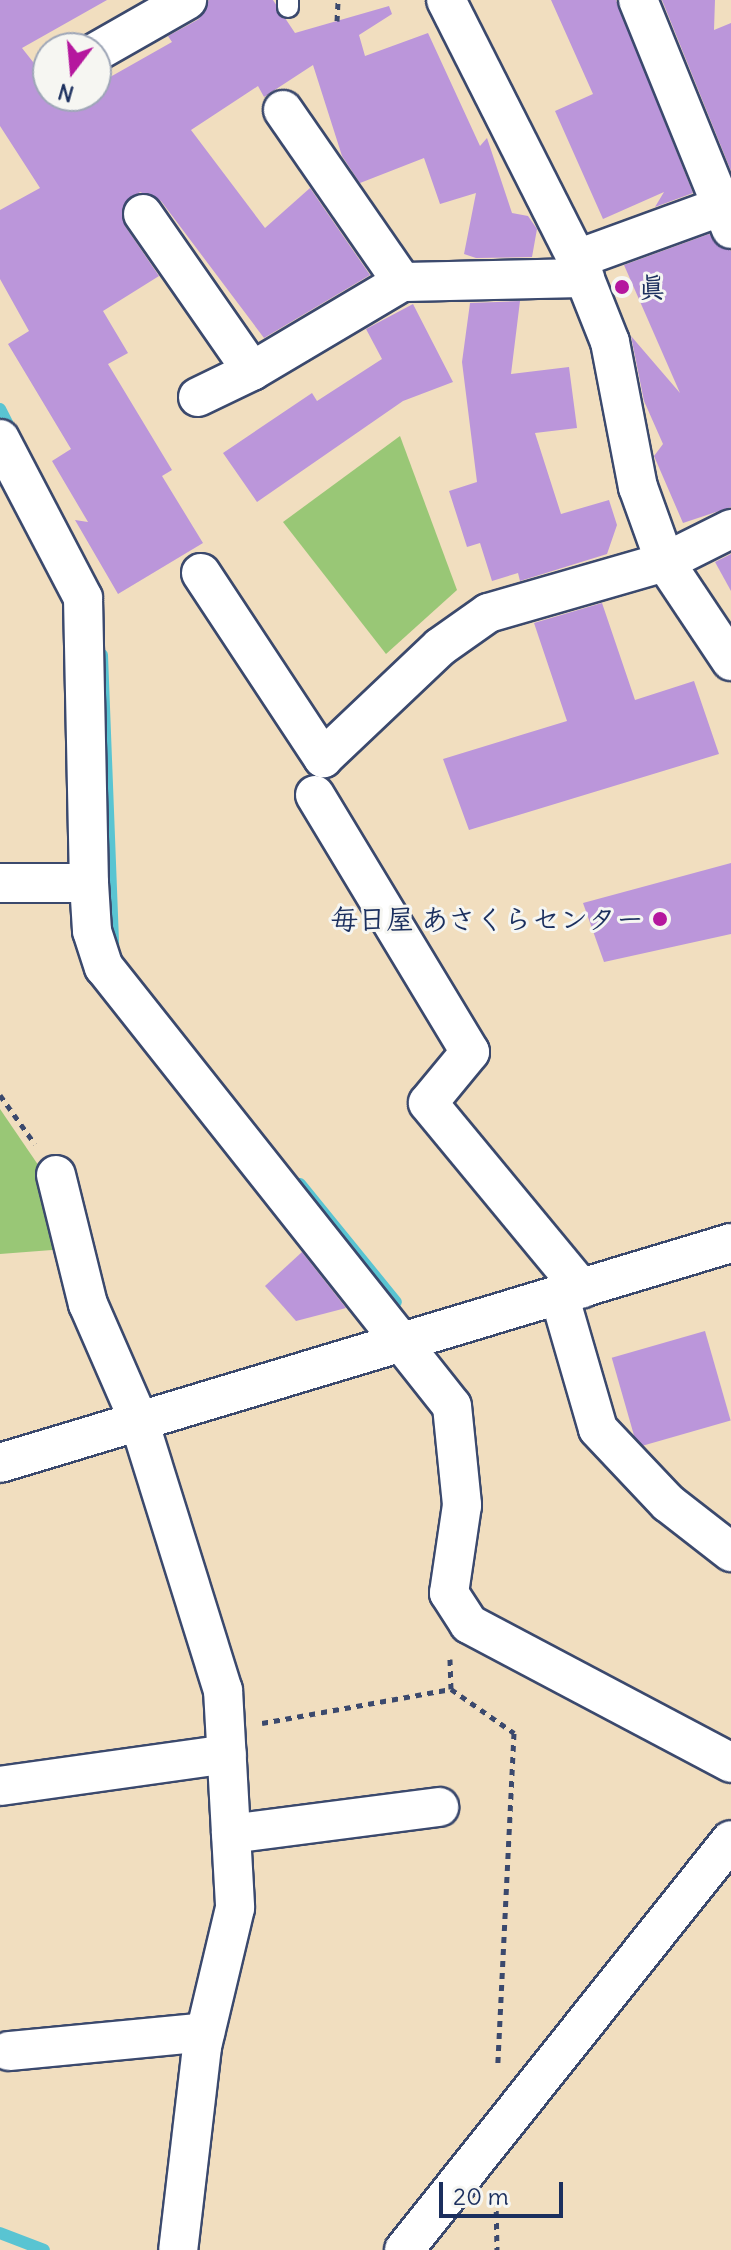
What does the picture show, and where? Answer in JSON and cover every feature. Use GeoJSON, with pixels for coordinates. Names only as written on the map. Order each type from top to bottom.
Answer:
{"type":"FeatureCollection","features":[{"type":"Feature","properties":{"kind":"street"},"geometry":{"type":"LineString","coordinates":[[112,43],[187,0]]}},
{"type":"Feature","properties":{"kind":"street"},"geometry":{"type":"LineString","coordinates":[[446,0],[581,268],[610,342],[638,487],[665,562],[731,661]]}},
{"type":"Feature","properties":{"kind":"street"},"geometry":{"type":"LineString","coordinates":[[198,397],[252,371],[402,282],[581,268],[727,213],[638,0]]}},
{"type":"Feature","properties":{"kind":"street"},"geometry":{"type":"LineString","coordinates":[[283,110],[402,282]]}},
{"type":"Feature","properties":{"kind":"street"},"geometry":{"type":"LineString","coordinates":[[143,214],[252,371]]}},
{"type":"Feature","properties":{"kind":"street"},"geometry":{"type":"LineString","coordinates":[[0,439],[83,598],[89,883],[104,967],[408,1346],[452,1406],[462,1505],[449,1593],[469,1624],[731,1763]]}},
{"type":"Feature","properties":{"kind":"street"},"geometry":{"type":"LineString","coordinates":[[201,573],[323,758],[440,647],[488,613],[665,562],[731,529]]}},
{"type":"Feature","properties":{"kind":"street"},"geometry":{"type":"LineString","coordinates":[[315,795],[470,1052],[428,1103],[571,1293],[598,1429],[668,1503],[731,1552]]}},
{"type":"Feature","properties":{"kind":"street"},"geometry":{"type":"LineString","coordinates":[[0,883],[89,883]]}},
{"type":"Feature","properties":{"kind":"street"},"geometry":{"type":"LineString","coordinates":[[56,1175],[88,1304],[139,1421],[223,1690],[235,1908],[205,2032],[178,2250]]}},
{"type":"Feature","properties":{"kind":"street"},"geometry":{"type":"LineString","coordinates":[[0,1463],[408,1346],[731,1243]]}},
{"type":"Feature","properties":{"kind":"street"},"geometry":{"type":"LineString","coordinates":[[0,1786],[226,1742]]}},
{"type":"Feature","properties":{"kind":"street"},"geometry":{"type":"LineString","coordinates":[[231,1834],[439,1807]]}},
{"type":"Feature","properties":{"kind":"street"},"geometry":{"type":"LineString","coordinates":[[404,2250],[731,1840]]}},
{"type":"Feature","properties":{"kind":"street"},"geometry":{"type":"LineString","coordinates":[[9,2051],[205,2032]]}},
{"type":"Feature","properties":{"kind":"path"},"geometry":{"type":"LineString","coordinates":[[337,21],[338,0]]}},
{"type":"Feature","properties":{"kind":"path"},"geometry":{"type":"LineString","coordinates":[[0,1095],[56,1175]]}},
{"type":"Feature","properties":{"kind":"path"},"geometry":{"type":"LineString","coordinates":[[449,1593],[451,1689]]}},
{"type":"Feature","properties":{"kind":"path"},"geometry":{"type":"LineString","coordinates":[[226,1742],[451,1689],[514,1733],[498,2072]]}},
{"type":"Feature","properties":{"kind":"green space"},"geometry":{"type":"Polygon","coordinates":[[[400,436],[457,590],[386,654],[283,522],[400,436]]]}},
{"type":"Feature","properties":{"kind":"green space"},"geometry":{"type":"Polygon","coordinates":[[[0,1109],[45,1175],[65,1249],[0,1254],[0,1109]]]}},
{"type":"Feature","properties":{"kind":"building"},"geometry":{"type":"Polygon","coordinates":[[[0,0],[107,0],[50,32],[32,32],[32,42],[22,48],[32,61],[32,112],[112,112],[112,76],[172,42],[168,36],[199,19],[209,0],[273,0],[295,33],[389,6],[392,14],[359,35],[365,56],[428,33],[480,146],[487,138],[512,213],[528,216],[537,229],[532,257],[476,258],[464,254],[476,193],[440,204],[424,158],[360,183],[342,156],[313,65],[264,97],[258,86],[191,130],[265,228],[310,188],[370,275],[264,338],[161,201],[140,192],[124,204],[125,226],[159,276],[103,311],[128,353],[108,364],[172,470],[162,476],[203,543],[118,594],[75,520],[88,522],[52,461],[71,449],[8,344],[29,331],[0,279],[0,210],[40,188],[0,126],[0,0]]]}},
{"type":"Feature","properties":{"kind":"building"},"geometry":{"type":"Polygon","coordinates":[[[551,0],[616,0],[693,193],[655,207],[664,192],[603,219],[555,111],[593,94],[551,0]]]}},
{"type":"Feature","properties":{"kind":"building"},"geometry":{"type":"Polygon","coordinates":[[[662,0],[715,0],[714,30],[731,23],[731,171],[662,0]]]}},
{"type":"Feature","properties":{"kind":"building"},"geometry":{"type":"Polygon","coordinates":[[[709,234],[731,251],[731,507],[683,523],[654,456],[663,444],[644,401],[631,336],[680,393],[624,265],[709,234]]]}},
{"type":"Feature","properties":{"kind":"building"},"geometry":{"type":"Polygon","coordinates":[[[520,301],[511,374],[569,367],[577,428],[535,433],[561,514],[609,500],[617,525],[607,554],[520,581],[518,573],[492,581],[480,543],[467,547],[449,491],[477,482],[462,362],[470,303],[520,301]]]}},
{"type":"Feature","properties":{"kind":"building"},"geometry":{"type":"Polygon","coordinates":[[[413,304],[453,382],[403,401],[257,502],[223,453],[312,393],[317,401],[382,359],[366,329],[413,304]]]}},
{"type":"Feature","properties":{"kind":"building"},"geometry":{"type":"Polygon","coordinates":[[[731,554],[731,591],[715,562],[731,554]]]}},
{"type":"Feature","properties":{"kind":"building"},"geometry":{"type":"Polygon","coordinates":[[[602,603],[635,700],[694,681],[719,754],[469,830],[443,759],[567,721],[534,623],[602,603]]]}},
{"type":"Feature","properties":{"kind":"building","name":"毎日屋 あさくらセンター"},"geometry":{"type":"Polygon","coordinates":[[[731,863],[731,934],[604,962],[583,903],[731,863]]]}},
{"type":"Feature","properties":{"kind":"building"},"geometry":{"type":"Polygon","coordinates":[[[302,1252],[346,1308],[296,1321],[265,1286],[302,1252]]]}},
{"type":"Feature","properties":{"kind":"building"},"geometry":{"type":"Polygon","coordinates":[[[705,1331],[731,1420],[637,1447],[612,1358],[705,1331]]]}},
{"type":"Feature","properties":{"kind":"waterway"},"geometry":{"type":"LineString","coordinates":[[0,409],[14,436]]}},
{"type":"Feature","properties":{"kind":"waterway"},"geometry":{"type":"LineString","coordinates":[[102,655],[113,948]]}},
{"type":"Feature","properties":{"kind":"waterway"},"geometry":{"type":"LineString","coordinates":[[300,1184],[396,1302]]}},
{"type":"Feature","properties":{"kind":"waterway"},"geometry":{"type":"LineString","coordinates":[[0,2233],[44,2250]]}},
{"type":"Feature","properties":{"kind":"place","name":"眞"},"geometry":{"type":"Point","coordinates":[622,287]}},
{"type":"Feature","properties":{"kind":"place","name":"毎日屋 あさくらセンター"},"geometry":{"type":"Point","coordinates":[660,919]}}]}
